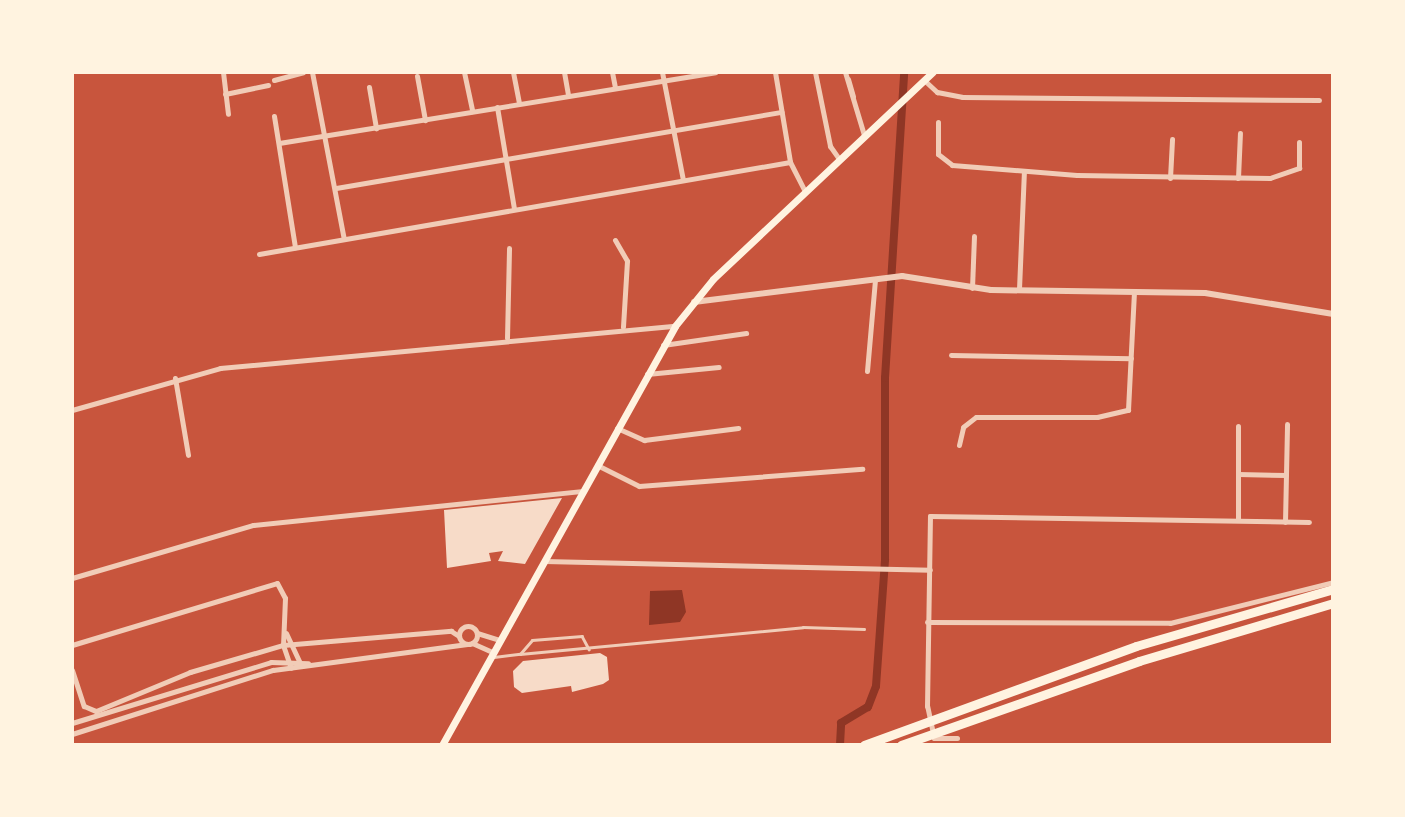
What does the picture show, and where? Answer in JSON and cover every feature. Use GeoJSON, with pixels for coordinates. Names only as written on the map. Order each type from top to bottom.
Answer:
{"type":"FeatureCollection","features":[{"type":"Feature","properties":{"kind":"highway"},"geometry":{"type":"LineString","coordinates":[[864,745],[1136,646],[1333,589]]}},
{"type":"Feature","properties":{"kind":"highway"},"geometry":{"type":"LineString","coordinates":[[901,745],[1139,660],[1333,603]]}},
{"type":"Feature","properties":{"kind":"main road"},"geometry":{"type":"LineString","coordinates":[[442,745],[675,326],[694,302],[804,190],[933,72]]}},
{"type":"Feature","properties":{"kind":"street"},"geometry":{"type":"LineString","coordinates":[[223,72],[228,114]]}},
{"type":"Feature","properties":{"kind":"street"},"geometry":{"type":"LineString","coordinates":[[274,80],[303,72]]}},
{"type":"Feature","properties":{"kind":"street"},"geometry":{"type":"LineString","coordinates":[[312,72],[327,135],[344,239]]}},
{"type":"Feature","properties":{"kind":"street"},"geometry":{"type":"LineString","coordinates":[[464,72],[472,111]]}},
{"type":"Feature","properties":{"kind":"street"},"geometry":{"type":"LineString","coordinates":[[513,72],[519,103]]}},
{"type":"Feature","properties":{"kind":"street"},"geometry":{"type":"LineString","coordinates":[[564,72],[568,95]]}},
{"type":"Feature","properties":{"kind":"street"},"geometry":{"type":"LineString","coordinates":[[612,72],[615,88]]}},
{"type":"Feature","properties":{"kind":"street"},"geometry":{"type":"LineString","coordinates":[[662,72],[683,180]]}},
{"type":"Feature","properties":{"kind":"street"},"geometry":{"type":"LineString","coordinates":[[279,144],[713,72]]}},
{"type":"Feature","properties":{"kind":"street"},"geometry":{"type":"LineString","coordinates":[[775,72],[790,162],[804,190]]}},
{"type":"Feature","properties":{"kind":"street"},"geometry":{"type":"LineString","coordinates":[[815,72],[830,146],[839,159]]}},
{"type":"Feature","properties":{"kind":"street"},"geometry":{"type":"LineString","coordinates":[[845,72],[864,135]]}},
{"type":"Feature","properties":{"kind":"street"},"geometry":{"type":"LineString","coordinates":[[417,76],[425,120]]}},
{"type":"Feature","properties":{"kind":"street"},"geometry":{"type":"LineString","coordinates":[[923,80],[962,97],[1319,100]]}},
{"type":"Feature","properties":{"kind":"street"},"geometry":{"type":"LineString","coordinates":[[225,94],[268,85]]}},
{"type":"Feature","properties":{"kind":"street"},"geometry":{"type":"LineString","coordinates":[[369,87],[376,128]]}},
{"type":"Feature","properties":{"kind":"street"},"geometry":{"type":"LineString","coordinates":[[496,107],[514,209]]}},
{"type":"Feature","properties":{"kind":"street"},"geometry":{"type":"LineString","coordinates":[[336,188],[782,113]]}},
{"type":"Feature","properties":{"kind":"street"},"geometry":{"type":"LineString","coordinates":[[274,116],[295,247]]}},
{"type":"Feature","properties":{"kind":"street"},"geometry":{"type":"LineString","coordinates":[[938,122],[938,154],[951,164],[1024,172],[1170,178],[1238,178],[1294,172],[1298,142]]}},
{"type":"Feature","properties":{"kind":"street"},"geometry":{"type":"LineString","coordinates":[[1238,178],[1240,133]]}},
{"type":"Feature","properties":{"kind":"street"},"geometry":{"type":"LineString","coordinates":[[1170,178],[1172,139]]}},
{"type":"Feature","properties":{"kind":"street"},"geometry":{"type":"LineString","coordinates":[[259,254],[790,162]]}},
{"type":"Feature","properties":{"kind":"street"},"geometry":{"type":"LineString","coordinates":[[1019,289],[1024,172]]}},
{"type":"Feature","properties":{"kind":"street"},"geometry":{"type":"LineString","coordinates":[[972,288],[974,236]]}},
{"type":"Feature","properties":{"kind":"street"},"geometry":{"type":"LineString","coordinates":[[615,240],[627,261],[623,327]]}},
{"type":"Feature","properties":{"kind":"street"},"geometry":{"type":"LineString","coordinates":[[507,338],[509,248]]}},
{"type":"Feature","properties":{"kind":"street"},"geometry":{"type":"LineString","coordinates":[[694,302],[902,276],[972,288],[1205,293],[1333,314]]}},
{"type":"Feature","properties":{"kind":"street"},"geometry":{"type":"LineString","coordinates":[[867,371],[876,280]]}},
{"type":"Feature","properties":{"kind":"street"},"geometry":{"type":"LineString","coordinates":[[959,445],[963,427],[976,417],[1090,418],[1128,410],[1134,291]]}},
{"type":"Feature","properties":{"kind":"street"},"geometry":{"type":"LineString","coordinates":[[72,410],[175,378],[220,368],[623,327],[675,326]]}},
{"type":"Feature","properties":{"kind":"street"},"geometry":{"type":"LineString","coordinates":[[663,345],[746,334]]}},
{"type":"Feature","properties":{"kind":"street"},"geometry":{"type":"LineString","coordinates":[[951,355],[1131,358]]}},
{"type":"Feature","properties":{"kind":"street"},"geometry":{"type":"LineString","coordinates":[[647,374],[719,367]]}},
{"type":"Feature","properties":{"kind":"street"},"geometry":{"type":"LineString","coordinates":[[175,378],[188,455]]}},
{"type":"Feature","properties":{"kind":"street"},"geometry":{"type":"LineString","coordinates":[[1284,522],[1287,424]]}},
{"type":"Feature","properties":{"kind":"street"},"geometry":{"type":"LineString","coordinates":[[1238,426],[1238,518]]}},
{"type":"Feature","properties":{"kind":"street"},"geometry":{"type":"LineString","coordinates":[[617,428],[644,439],[738,428]]}},
{"type":"Feature","properties":{"kind":"street"},"geometry":{"type":"LineString","coordinates":[[597,465],[639,486],[862,469]]}},
{"type":"Feature","properties":{"kind":"street"},"geometry":{"type":"LineString","coordinates":[[1238,474],[1286,475]]}},
{"type":"Feature","properties":{"kind":"street"},"geometry":{"type":"LineString","coordinates":[[72,578],[253,525],[583,491]]}},
{"type":"Feature","properties":{"kind":"street"},"geometry":{"type":"LineString","coordinates":[[957,738],[937,741],[932,727],[927,622],[928,522],[937,515],[1238,518],[1309,522]]}},
{"type":"Feature","properties":{"kind":"street"},"geometry":{"type":"LineString","coordinates":[[544,561],[929,570]]}},
{"type":"Feature","properties":{"kind":"street"},"geometry":{"type":"LineString","coordinates":[[927,622],[1170,623],[1333,582]]}},
{"type":"Feature","properties":{"kind":"street"},"geometry":{"type":"LineString","coordinates":[[72,645],[270,583],[282,587],[286,633],[283,645],[291,665]]}},
{"type":"Feature","properties":{"kind":"street"},"geometry":{"type":"LineString","coordinates":[[459,636],[465,627],[500,640]]}},
{"type":"Feature","properties":{"kind":"street"},"geometry":{"type":"LineString","coordinates":[[72,670],[84,706],[96,712],[190,672],[283,645],[451,631],[492,655]]}},
{"type":"Feature","properties":{"kind":"street"},"geometry":{"type":"LineString","coordinates":[[286,633],[301,664]]}},
{"type":"Feature","properties":{"kind":"street"},"geometry":{"type":"LineString","coordinates":[[72,734],[291,665],[325,664],[469,643],[477,633]]}},
{"type":"Feature","properties":{"kind":"street"},"geometry":{"type":"LineString","coordinates":[[72,723],[271,662],[291,665]]}},
{"type":"Feature","properties":{"kind":"lane"},"geometry":{"type":"LineString","coordinates":[[492,655],[589,649],[803,627],[864,629]]}},
{"type":"Feature","properties":{"kind":"lane"},"geometry":{"type":"LineString","coordinates":[[520,654],[528,641],[582,636],[589,649]]}},
{"type":"Feature","properties":{"kind":"shaded area"},"geometry":{"type":"Polygon","coordinates":[[[682,590],[686,612],[680,622],[649,625],[650,591],[682,590]]]}},
{"type":"Feature","properties":{"kind":"building"},"geometry":{"type":"Polygon","coordinates":[[[562,498],[525,564],[498,561],[503,551],[489,553],[491,561],[447,568],[444,510],[562,498]]]}},
{"type":"Feature","properties":{"kind":"building"},"geometry":{"type":"Polygon","coordinates":[[[600,653],[607,657],[609,680],[603,684],[572,692],[571,686],[522,693],[514,687],[513,671],[523,661],[600,653]]]}},
{"type":"Feature","properties":{"kind":"waterway"},"geometry":{"type":"LineString","coordinates":[[840,745],[841,723],[868,707],[876,686],[885,559],[885,378],[904,72]]}}]}
